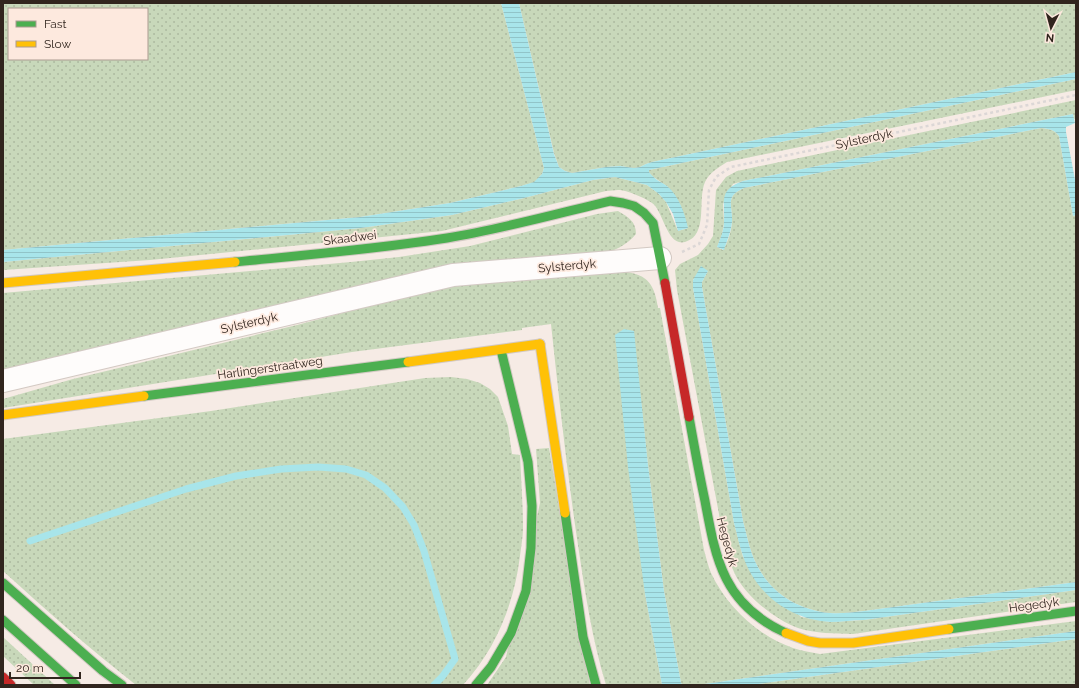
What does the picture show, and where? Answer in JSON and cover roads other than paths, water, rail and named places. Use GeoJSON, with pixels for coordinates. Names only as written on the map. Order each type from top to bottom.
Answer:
{"type":"FeatureCollection","features":[{"type":"Feature","properties":{"kind":"main road","name":"Skaadwei"},"geometry":{"type":"LineString","coordinates":[[3,283],[320,254],[447,238],[508,226],[610,201],[625,202],[646,214],[653,223],[660,258]]}},
{"type":"Feature","properties":{"kind":"main road","name":"Hegedyk"},"geometry":{"type":"LineString","coordinates":[[660,258],[714,548],[722,573],[736,596],[753,613],[772,626],[795,638],[821,643],[853,643],[1076,611]]}},
{"type":"Feature","properties":{"kind":"main road","name":"Harlingerstraatweg"},"geometry":{"type":"LineString","coordinates":[[3,416],[540,344],[582,629],[596,685]]}},
{"type":"Feature","properties":{"kind":"main road"},"geometry":{"type":"LineString","coordinates":[[476,685],[491,667],[511,633],[526,591],[531,548],[532,506],[528,462],[501,350]]}},
{"type":"Feature","properties":{"kind":"main road"},"geometry":{"type":"LineString","coordinates":[[3,583],[102,671],[122,685]]}},
{"type":"Feature","properties":{"kind":"main road"},"geometry":{"type":"LineString","coordinates":[[3,620],[76,685]]}},
{"type":"Feature","properties":{"kind":"main road"},"geometry":{"type":"LineString","coordinates":[[3,677],[12,685]]}},
{"type":"Feature","properties":{"kind":"street","name":"Sylsterdyk"},"geometry":{"type":"LineString","coordinates":[[3,381],[453,275],[660,258]]}},
{"type":"Feature","properties":{"kind":"water"},"geometry":{"type":"Polygon","coordinates":[[[501,3],[519,3],[554,154],[559,167],[572,173],[606,167],[640,167],[652,162],[1076,72],[1076,79],[649,170],[653,177],[671,190],[681,206],[688,228],[678,231],[673,214],[659,194],[647,185],[615,177],[593,180],[452,215],[361,228],[3,262],[3,250],[360,217],[450,203],[534,182],[542,174],[544,168],[501,3]]]}},
{"type":"Feature","properties":{"kind":"water"},"geometry":{"type":"Polygon","coordinates":[[[1073,114],[1075,123],[1066,127],[1066,132],[1076,185],[1076,215],[1073,216],[1059,136],[1049,129],[1041,128],[744,188],[734,194],[732,198],[732,222],[724,250],[717,247],[722,235],[724,222],[724,197],[730,188],[743,181],[1073,114]]]}},
{"type":"Feature","properties":{"kind":"water"},"geometry":{"type":"Polygon","coordinates":[[[701,266],[708,271],[702,282],[702,287],[743,521],[752,554],[758,566],[764,577],[782,595],[792,602],[804,607],[817,611],[838,613],[864,611],[1076,582],[1076,590],[864,620],[835,622],[816,620],[802,616],[776,602],[756,582],[749,570],[734,523],[693,288],[693,280],[701,266]]]}},
{"type":"Feature","properties":{"kind":"water"},"geometry":{"type":"Polygon","coordinates":[[[624,329],[634,331],[648,465],[664,591],[681,683],[683,685],[662,685],[645,594],[628,467],[615,335],[624,329]]]}},
{"type":"Feature","properties":{"kind":"water"},"geometry":{"type":"Polygon","coordinates":[[[1076,631],[1076,639],[751,685],[698,685],[1076,631]]]}},
{"type":"Feature","properties":{"kind":"waterway"},"geometry":{"type":"LineString","coordinates":[[30,541],[186,489],[236,476],[281,469],[318,467],[346,469],[366,475],[385,488],[403,507],[414,525],[424,551],[455,659],[434,685]]}}]}
